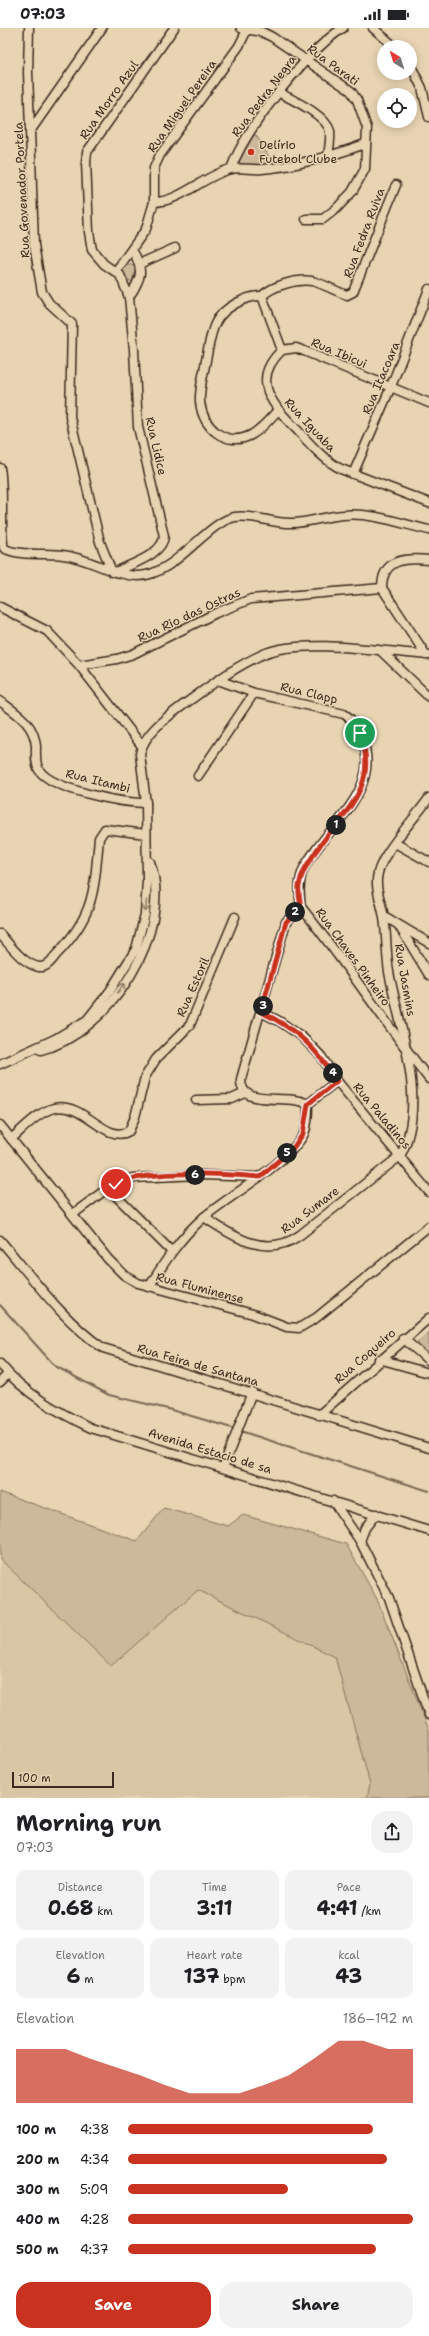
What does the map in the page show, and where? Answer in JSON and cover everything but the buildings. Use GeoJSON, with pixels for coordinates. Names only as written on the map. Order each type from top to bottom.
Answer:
{"type":"FeatureCollection","features":[{"type":"Feature","properties":{"kind":"street","name":"Rua Govenador Portela"},"geometry":{"type":"LineString","coordinates":[[29,28],[28,72],[34,245],[42,292],[49,303],[72,324],[70,417],[100,542],[114,572]]}},
{"type":"Feature","properties":{"kind":"street"},"geometry":{"type":"LineString","coordinates":[[31,130],[102,28]]}},
{"type":"Feature","properties":{"kind":"street","name":"Rua Morro Azul"},"geometry":{"type":"LineString","coordinates":[[118,272],[104,264],[92,250],[89,232],[86,157],[174,28]]}},
{"type":"Feature","properties":{"kind":"street","name":"Rua Pedra Negra"},"geometry":{"type":"LineString","coordinates":[[231,169],[237,153],[249,133],[280,93],[307,60],[331,36],[343,28]]}},
{"type":"Feature","properties":{"kind":"street"},"geometry":{"type":"LineString","coordinates":[[373,28],[387,40]]}},
{"type":"Feature","properties":{"kind":"street","name":"Rua Parati"},"geometry":{"type":"LineString","coordinates":[[245,29],[267,34],[352,91],[358,100],[367,128],[365,144],[365,169],[352,192],[323,219],[306,219]]}},
{"type":"Feature","properties":{"kind":"street","name":"Rua Miguel Pereira"},"geometry":{"type":"LineString","coordinates":[[154,202],[154,168],[160,155],[239,46],[245,29]]}},
{"type":"Feature","properties":{"kind":"street"},"geometry":{"type":"LineString","coordinates":[[417,78],[422,88],[429,117]]}},
{"type":"Feature","properties":{"kind":"street"},"geometry":{"type":"LineString","coordinates":[[280,93],[305,107],[330,129],[328,156]]}},
{"type":"Feature","properties":{"kind":"street"},"geometry":{"type":"LineString","coordinates":[[118,272],[146,229],[154,202],[166,202],[198,184],[231,169],[262,169],[296,164],[328,156],[365,144]]}},
{"type":"Feature","properties":{"kind":"street","name":"Rua Fedra Ruiva"},"geometry":{"type":"LineString","coordinates":[[262,296],[277,287],[305,281],[321,284],[347,295],[355,289],[396,185]]}},
{"type":"Feature","properties":{"kind":"street"},"geometry":{"type":"LineString","coordinates":[[139,264],[176,248]]}},
{"type":"Feature","properties":{"kind":"street"},"geometry":{"type":"LineString","coordinates":[[129,297],[140,279],[139,264],[132,250]]}},
{"type":"Feature","properties":{"kind":"street","name":"Rua Lidice"},"geometry":{"type":"LineString","coordinates":[[114,572],[154,552],[162,543],[164,536],[138,427],[134,350],[129,297],[118,272]]}},
{"type":"Feature","properties":{"kind":"street","name":"Rua Itacoara"},"geometry":{"type":"LineString","coordinates":[[353,474],[426,306],[429,289]]}},
{"type":"Feature","properties":{"kind":"street"},"geometry":{"type":"LineString","coordinates":[[278,410],[257,431],[237,439],[222,437],[215,433],[203,415],[200,402],[211,336],[216,321],[229,308],[243,300],[262,296],[282,350]]}},
{"type":"Feature","properties":{"kind":"street","name":"Rua Ibicui"},"geometry":{"type":"LineString","coordinates":[[282,350],[296,348],[390,389],[429,404]]}},
{"type":"Feature","properties":{"kind":"street","name":"Rua Iguaba"},"geometry":{"type":"LineString","coordinates":[[282,350],[271,362],[266,380],[267,391],[278,410],[330,463],[353,474],[429,503]]}},
{"type":"Feature","properties":{"kind":"street"},"geometry":{"type":"LineString","coordinates":[[0,468],[2,501],[1,541],[4,548],[15,552],[73,557],[114,572],[139,576],[161,569],[219,525],[233,517],[242,516],[292,523],[344,514],[385,519],[429,530]]}},
{"type":"Feature","properties":{"kind":"street"},"geometry":{"type":"LineString","coordinates":[[427,655],[382,588],[382,578],[391,565],[401,560],[429,560]]}},
{"type":"Feature","properties":{"kind":"street","name":"Rua Rio das Ostras"},"geometry":{"type":"LineString","coordinates":[[79,665],[117,659],[133,654],[216,613],[251,599],[382,588]]}},
{"type":"Feature","properties":{"kind":"street"},"geometry":{"type":"LineString","coordinates":[[0,607],[40,626],[79,665],[142,746]]}},
{"type":"Feature","properties":{"kind":"street"},"geometry":{"type":"LineString","coordinates":[[0,1064],[22,1054],[55,1046],[88,1027],[105,1010],[129,976],[144,950],[150,935],[153,916],[154,882],[147,853],[146,803],[140,761],[142,746],[159,725],[218,680],[244,664],[278,649],[309,646],[427,655]]}},
{"type":"Feature","properties":{"kind":"street"},"geometry":{"type":"LineString","coordinates":[[381,651],[429,697]]}},
{"type":"Feature","properties":{"kind":"street","name":"Rua Clapp"},"geometry":{"type":"LineString","coordinates":[[218,680],[254,693],[344,714],[356,724],[367,754],[367,768],[360,791],[302,873],[299,887],[301,907]]}},
{"type":"Feature","properties":{"kind":"street"},"geometry":{"type":"LineString","coordinates":[[198,776],[254,693]]}},
{"type":"Feature","properties":{"kind":"street","name":"Rua Itambi"},"geometry":{"type":"LineString","coordinates":[[0,701],[22,717],[31,728],[34,733],[38,769],[46,776],[73,790],[118,800],[146,803]]}},
{"type":"Feature","properties":{"kind":"street","name":"Rua Jasmins"},"geometry":{"type":"LineString","coordinates":[[400,1156],[406,1145],[411,1130],[412,1098],[408,1053],[389,971],[384,916],[377,887],[377,874],[382,862],[395,843],[429,798]]}},
{"type":"Feature","properties":{"kind":"street"},"geometry":{"type":"LineString","coordinates":[[0,934],[28,962],[39,967],[48,965],[66,944],[87,915],[92,898],[99,838],[102,832],[105,829],[146,834]]}},
{"type":"Feature","properties":{"kind":"street"},"geometry":{"type":"LineString","coordinates":[[395,843],[429,862]]}},
{"type":"Feature","properties":{"kind":"street"},"geometry":{"type":"LineString","coordinates":[[301,907],[286,922],[241,1079],[241,1086],[245,1093],[253,1097],[296,1098],[308,1104]]}},
{"type":"Feature","properties":{"kind":"street","name":"Rua Chaves Pinheiro"},"geometry":{"type":"LineString","coordinates":[[301,907],[334,948],[408,1053],[429,1079]]}},
{"type":"Feature","properties":{"kind":"street"},"geometry":{"type":"LineString","coordinates":[[384,916],[398,926],[429,943]]}},
{"type":"Feature","properties":{"kind":"street","name":"Rua Estoril"},"geometry":{"type":"LineString","coordinates":[[11,1139],[41,1114],[59,1108],[72,1109],[83,1114],[112,1133],[119,1134],[129,1131],[135,1117],[145,1077],[156,1059],[190,1025],[235,917]]}},
{"type":"Feature","properties":{"kind":"street"},"geometry":{"type":"LineString","coordinates":[[398,926],[429,974]]}},
{"type":"Feature","properties":{"kind":"street","name":"Rua Paladinos"},"geometry":{"type":"LineString","coordinates":[[261,1012],[279,1021],[301,1036],[321,1056],[337,1081],[429,1192]]}},
{"type":"Feature","properties":{"kind":"street"},"geometry":{"type":"LineString","coordinates":[[149,1287],[171,1251],[204,1217],[260,1177],[293,1148],[303,1134],[308,1104],[337,1081]]}},
{"type":"Feature","properties":{"kind":"street"},"geometry":{"type":"LineString","coordinates":[[196,1100],[232,1099],[245,1093]]}},
{"type":"Feature","properties":{"kind":"street","name":"Rua Fluminense"},"geometry":{"type":"LineString","coordinates":[[0,1125],[114,1265],[131,1280],[149,1287],[253,1314],[287,1327],[299,1328],[316,1318],[429,1226]]}},
{"type":"Feature","properties":{"kind":"street","name":"Rua Sumare"},"geometry":{"type":"LineString","coordinates":[[204,1217],[224,1230],[255,1244],[265,1246],[282,1246],[300,1235],[400,1156]]}},
{"type":"Feature","properties":{"kind":"street"},"geometry":{"type":"LineString","coordinates":[[73,1214],[108,1188],[125,1180],[148,1176],[226,1175],[260,1177]]}},
{"type":"Feature","properties":{"kind":"street"},"geometry":{"type":"LineString","coordinates":[[108,1188],[171,1251]]}},
{"type":"Feature","properties":{"kind":"street","name":"Rua Feira de Santana"},"geometry":{"type":"LineString","coordinates":[[0,1240],[62,1312],[92,1340],[103,1348],[126,1357],[252,1392],[429,1448]]}},
{"type":"Feature","properties":{"kind":"street","name":"Rua Coqueiro"},"geometry":{"type":"LineString","coordinates":[[319,1414],[403,1338],[429,1318]]}},
{"type":"Feature","properties":{"kind":"street"},"geometry":{"type":"LineString","coordinates":[[403,1338],[429,1361]]}},
{"type":"Feature","properties":{"kind":"street"},"geometry":{"type":"LineString","coordinates":[[379,1359],[429,1373]]}},
{"type":"Feature","properties":{"kind":"street","name":"Avenida Estacio de sa"},"geometry":{"type":"LineString","coordinates":[[0,1364],[25,1390],[47,1406],[91,1428],[429,1531]]}},
{"type":"Feature","properties":{"kind":"street"},"geometry":{"type":"LineString","coordinates":[[0,1382],[8,1374]]}},
{"type":"Feature","properties":{"kind":"street"},"geometry":{"type":"LineString","coordinates":[[222,1468],[252,1392]]}},
{"type":"Feature","properties":{"kind":"street"},"geometry":{"type":"LineString","coordinates":[[332,1501],[360,1541],[389,1598],[429,1715]]}},
{"type":"Feature","properties":{"kind":"street"},"geometry":{"type":"LineString","coordinates":[[360,1541],[365,1528],[376,1514]]}},
{"type":"Feature","properties":{"kind":"shaded area"},"geometry":{"type":"Polygon","coordinates":[[[252,135],[256,135],[273,164],[243,166],[238,163],[252,135]]]}},
{"type":"Feature","properties":{"kind":"shaded area"},"geometry":{"type":"Polygon","coordinates":[[[125,265],[136,267],[132,282],[125,278],[122,270],[125,265]]]}},
{"type":"Feature","properties":{"kind":"shaded area"},"geometry":{"type":"Polygon","coordinates":[[[429,1332],[429,1354],[416,1344],[429,1332]]]}},
{"type":"Feature","properties":{"kind":"shaded area"},"geometry":{"type":"Polygon","coordinates":[[[0,1492],[137,1541],[164,1508],[228,1526],[243,1515],[346,1544],[377,1599],[429,1730],[429,1798],[367,1798],[370,1784],[335,1657],[198,1590],[111,1666],[0,1559],[0,1492]]]}},
{"type":"Feature","properties":{"kind":"shaded area"},"geometry":{"type":"Polygon","coordinates":[[[0,1559],[111,1666],[198,1590],[335,1657],[370,1784],[367,1798],[0,1798],[0,1559]]]}},
{"type":"Feature","properties":{"kind":"waterway"},"geometry":{"type":"LineString","coordinates":[[0,1305],[55,1366],[109,1395],[168,1409],[235,1429]]}},
{"type":"Feature","properties":{"kind":"waterway"},"geometry":{"type":"LineString","coordinates":[[240,1431],[429,1491]]}},
{"type":"Feature","properties":{"kind":"place","name":"Delírio Futebol Clube"},"geometry":{"type":"Point","coordinates":[251,152]}},
{"type":"Feature","properties":{"kind":"route"},"geometry":{"type":"LineString","coordinates":[[116,1184],[132,1178],[148,1176],[226,1175],[260,1177],[293,1148],[300,1139],[305,1130],[308,1104],[337,1081],[321,1056],[301,1036],[279,1021],[261,1012],[286,922],[292,914],[301,907],[299,887],[302,873],[319,846],[350,806],[360,791],[365,779],[367,754],[360,733]]}}]}
